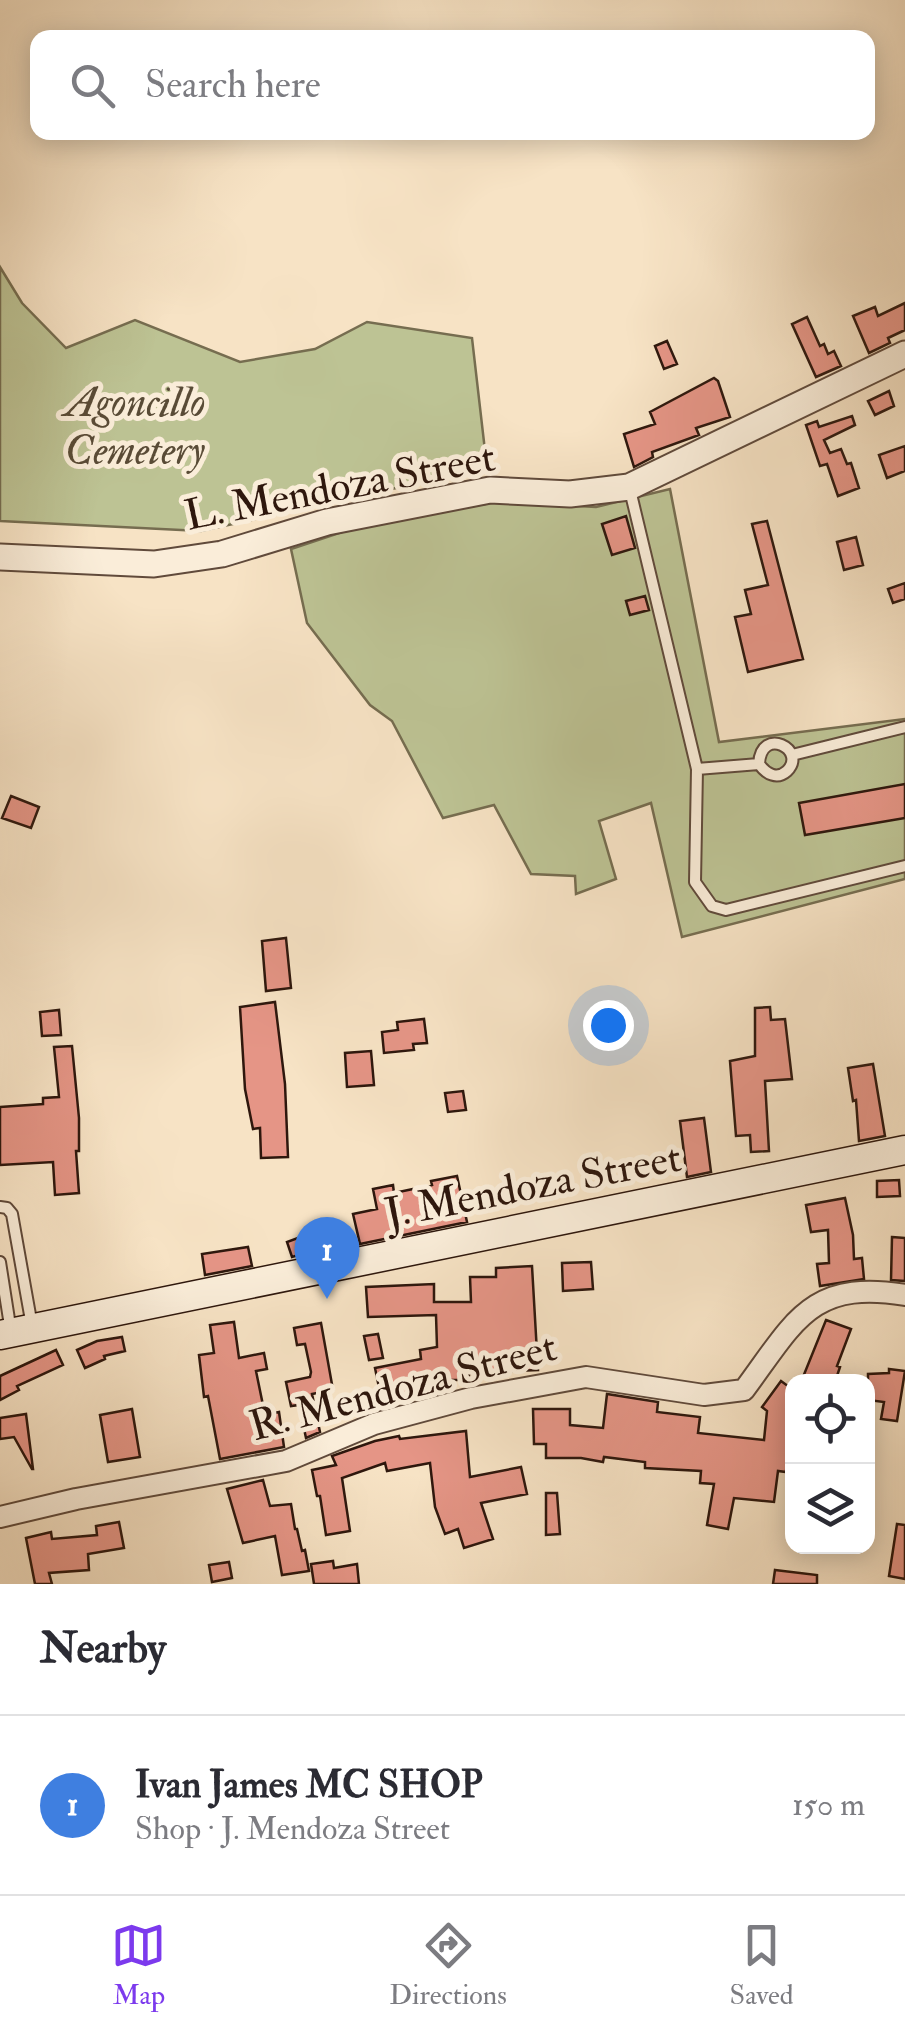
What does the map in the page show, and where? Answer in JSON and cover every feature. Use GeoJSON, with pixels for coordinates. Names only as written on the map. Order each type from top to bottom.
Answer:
{"type":"FeatureCollection","features":[{"type":"Feature","properties":{"kind":"main road","name":"J. Mendoza Street"},"geometry":{"type":"LineString","coordinates":[[14,1332],[905,1150]]}},
{"type":"Feature","properties":{"kind":"street","name":"L. Mendoza Street"},"geometry":{"type":"LineString","coordinates":[[0,557],[154,564],[222,554],[327,522],[490,490],[570,494],[629,487],[905,354]]}},
{"type":"Feature","properties":{"kind":"street","name":"R. Mendoza Street"},"geometry":{"type":"LineString","coordinates":[[0,1517],[286,1460],[374,1424],[471,1398],[586,1377],[704,1395],[744,1390],[803,1311],[840,1292],[905,1295]]}},
{"type":"Feature","properties":{"kind":"lane"},"geometry":{"type":"LineString","coordinates":[[629,487],[697,769],[695,882],[712,906],[726,910],[905,866]]}},
{"type":"Feature","properties":{"kind":"lane"},"geometry":{"type":"LineString","coordinates":[[792,755],[905,727]]}},
{"type":"Feature","properties":{"kind":"lane"},"geometry":{"type":"LineString","coordinates":[[776,743],[786,746],[792,755],[792,765],[785,774],[765,772],[760,764],[760,754],[766,746],[776,743]]}},
{"type":"Feature","properties":{"kind":"lane"},"geometry":{"type":"LineString","coordinates":[[697,769],[760,764]]}},
{"type":"Feature","properties":{"kind":"lane"},"geometry":{"type":"LineString","coordinates":[[0,1207],[12,1214],[14,1332]]}},
{"type":"Feature","properties":{"kind":"lane"},"geometry":{"type":"LineString","coordinates":[[0,1262],[14,1332]]}},
{"type":"Feature","properties":{"kind":"green space","name":"Agoncillo Cemetery"},"geometry":{"type":"Polygon","coordinates":[[[0,267],[22,303],[66,348],[135,320],[240,362],[315,349],[367,322],[472,338],[487,468],[201,531],[0,521],[0,267]]]}},
{"type":"Feature","properties":{"kind":"green space"},"geometry":{"type":"Polygon","coordinates":[[[670,489],[719,742],[905,719],[905,879],[682,937],[651,803],[599,821],[616,879],[576,894],[575,876],[531,874],[494,805],[443,818],[392,721],[370,705],[307,623],[291,549],[357,527],[496,502],[596,507],[670,489]]]}},
{"type":"Feature","properties":{"kind":"building"},"geometry":{"type":"Polygon","coordinates":[[[905,303],[905,330],[869,353],[853,316],[875,307],[878,316],[905,303]]]}},
{"type":"Feature","properties":{"kind":"building"},"geometry":{"type":"Polygon","coordinates":[[[807,317],[820,346],[824,344],[828,354],[834,351],[841,366],[816,377],[792,324],[807,317]]]}},
{"type":"Feature","properties":{"kind":"building"},"geometry":{"type":"Polygon","coordinates":[[[667,341],[677,364],[664,369],[655,346],[667,341]]]}},
{"type":"Feature","properties":{"kind":"building"},"geometry":{"type":"Polygon","coordinates":[[[714,378],[730,417],[696,428],[699,435],[652,452],[653,457],[634,467],[624,434],[655,424],[650,412],[714,378]]]}},
{"type":"Feature","properties":{"kind":"building"},"geometry":{"type":"Polygon","coordinates":[[[889,391],[894,406],[875,415],[868,401],[889,391]]]}},
{"type":"Feature","properties":{"kind":"building"},"geometry":{"type":"Polygon","coordinates":[[[852,416],[855,425],[824,440],[830,453],[841,449],[847,464],[851,463],[859,488],[838,496],[827,464],[820,466],[806,425],[817,421],[819,427],[852,416]]]}},
{"type":"Feature","properties":{"kind":"building"},"geometry":{"type":"Polygon","coordinates":[[[905,446],[905,471],[887,478],[879,455],[905,446]]]}},
{"type":"Feature","properties":{"kind":"building"},"geometry":{"type":"Polygon","coordinates":[[[626,516],[635,548],[612,555],[602,524],[626,516]]]}},
{"type":"Feature","properties":{"kind":"building"},"geometry":{"type":"Polygon","coordinates":[[[767,521],[803,659],[748,672],[735,617],[751,614],[745,590],[768,585],[752,524],[767,521]]]}},
{"type":"Feature","properties":{"kind":"building"},"geometry":{"type":"Polygon","coordinates":[[[856,537],[863,565],[844,570],[837,542],[856,537]]]}},
{"type":"Feature","properties":{"kind":"building"},"geometry":{"type":"Polygon","coordinates":[[[905,583],[905,599],[893,603],[888,589],[905,583]]]}},
{"type":"Feature","properties":{"kind":"building"},"geometry":{"type":"Polygon","coordinates":[[[645,596],[649,610],[630,615],[626,601],[645,596]]]}},
{"type":"Feature","properties":{"kind":"building"},"geometry":{"type":"Polygon","coordinates":[[[905,784],[905,818],[805,835],[799,803],[905,784]]]}},
{"type":"Feature","properties":{"kind":"building"},"geometry":{"type":"Polygon","coordinates":[[[11,796],[39,807],[31,828],[2,818],[11,796]]]}},
{"type":"Feature","properties":{"kind":"building"},"geometry":{"type":"Polygon","coordinates":[[[286,938],[291,988],[266,991],[262,941],[286,938]]]}},
{"type":"Feature","properties":{"kind":"building"},"geometry":{"type":"Polygon","coordinates":[[[275,1002],[285,1084],[288,1157],[261,1158],[260,1128],[253,1129],[245,1089],[240,1007],[275,1002]]]}},
{"type":"Feature","properties":{"kind":"building"},"geometry":{"type":"Polygon","coordinates":[[[770,1007],[771,1020],[785,1019],[792,1079],[765,1081],[769,1151],[751,1152],[750,1135],[736,1136],[730,1061],[755,1056],[755,1008],[770,1007]]]}},
{"type":"Feature","properties":{"kind":"building"},"geometry":{"type":"Polygon","coordinates":[[[59,1010],[61,1035],[42,1036],[40,1012],[59,1010]]]}},
{"type":"Feature","properties":{"kind":"building"},"geometry":{"type":"Polygon","coordinates":[[[424,1019],[427,1043],[413,1044],[414,1050],[384,1053],[382,1032],[398,1030],[397,1022],[424,1019]]]}},
{"type":"Feature","properties":{"kind":"building"},"geometry":{"type":"Polygon","coordinates":[[[72,1046],[79,1118],[79,1193],[55,1195],[53,1162],[0,1165],[0,1107],[43,1104],[43,1098],[59,1097],[54,1047],[72,1046]]]}},
{"type":"Feature","properties":{"kind":"building"},"geometry":{"type":"Polygon","coordinates":[[[371,1051],[374,1085],[347,1087],[345,1053],[371,1051]]]}},
{"type":"Feature","properties":{"kind":"building"},"geometry":{"type":"Polygon","coordinates":[[[873,1064],[885,1136],[859,1141],[856,1100],[853,1101],[848,1068],[873,1064]]]}},
{"type":"Feature","properties":{"kind":"building"},"geometry":{"type":"Polygon","coordinates":[[[463,1091],[466,1110],[448,1112],[445,1093],[463,1091]]]}},
{"type":"Feature","properties":{"kind":"building"},"geometry":{"type":"Polygon","coordinates":[[[704,1118],[711,1172],[687,1177],[680,1121],[704,1118]]]}},
{"type":"Feature","properties":{"kind":"building"},"geometry":{"type":"Polygon","coordinates":[[[457,1176],[467,1222],[360,1244],[353,1214],[377,1209],[373,1189],[393,1185],[394,1193],[457,1176]]]}},
{"type":"Feature","properties":{"kind":"building"},"geometry":{"type":"Polygon","coordinates":[[[899,1180],[900,1196],[877,1197],[877,1181],[899,1180]]]}},
{"type":"Feature","properties":{"kind":"building"},"geometry":{"type":"Polygon","coordinates":[[[845,1198],[854,1259],[862,1258],[864,1279],[820,1286],[817,1264],[829,1263],[828,1230],[811,1232],[806,1205],[845,1198]]]}},
{"type":"Feature","properties":{"kind":"building"},"geometry":{"type":"Polygon","coordinates":[[[303,1236],[309,1252],[292,1257],[287,1242],[303,1236]]]}},
{"type":"Feature","properties":{"kind":"building"},"geometry":{"type":"Polygon","coordinates":[[[892,1237],[905,1238],[905,1281],[891,1280],[892,1237]]]}},
{"type":"Feature","properties":{"kind":"building"},"geometry":{"type":"Polygon","coordinates":[[[248,1247],[252,1266],[205,1275],[202,1254],[248,1247]]]}},
{"type":"Feature","properties":{"kind":"building"},"geometry":{"type":"Polygon","coordinates":[[[591,1262],[593,1289],[563,1291],[562,1263],[591,1262]]]}},
{"type":"Feature","properties":{"kind":"building"},"geometry":{"type":"Polygon","coordinates":[[[532,1266],[538,1370],[469,1373],[469,1380],[440,1380],[442,1391],[383,1407],[375,1368],[421,1359],[420,1350],[437,1347],[436,1315],[368,1317],[366,1287],[434,1284],[434,1302],[471,1302],[470,1277],[496,1277],[496,1268],[532,1266]]]}},
{"type":"Feature","properties":{"kind":"building"},"geometry":{"type":"Polygon","coordinates":[[[826,1320],[851,1329],[838,1374],[804,1374],[826,1320]]]}},
{"type":"Feature","properties":{"kind":"building"},"geometry":{"type":"Polygon","coordinates":[[[234,1322],[239,1358],[264,1353],[267,1369],[256,1371],[265,1415],[279,1412],[284,1447],[220,1459],[208,1396],[204,1397],[199,1355],[214,1353],[210,1325],[234,1322]]]}},
{"type":"Feature","properties":{"kind":"building"},"geometry":{"type":"Polygon","coordinates":[[[321,1323],[333,1390],[312,1394],[320,1432],[306,1438],[299,1405],[291,1406],[286,1382],[310,1377],[311,1372],[305,1344],[297,1345],[294,1328],[321,1323]]]}},
{"type":"Feature","properties":{"kind":"building"},"geometry":{"type":"Polygon","coordinates":[[[378,1334],[383,1358],[369,1360],[364,1336],[378,1334]]]}},
{"type":"Feature","properties":{"kind":"building"},"geometry":{"type":"Polygon","coordinates":[[[122,1337],[125,1351],[104,1356],[105,1359],[85,1368],[77,1350],[97,1341],[122,1337]]]}},
{"type":"Feature","properties":{"kind":"building"},"geometry":{"type":"Polygon","coordinates":[[[56,1350],[63,1365],[17,1386],[19,1390],[0,1400],[0,1376],[56,1350]]]}},
{"type":"Feature","properties":{"kind":"building"},"geometry":{"type":"Polygon","coordinates":[[[889,1369],[905,1371],[897,1421],[881,1419],[884,1402],[875,1401],[875,1374],[868,1374],[889,1373],[889,1369]]]}},
{"type":"Feature","properties":{"kind":"building"},"geometry":{"type":"Polygon","coordinates":[[[781,1381],[785,1384],[785,1472],[778,1471],[774,1502],[734,1498],[728,1529],[707,1525],[714,1484],[700,1483],[701,1471],[645,1468],[645,1462],[604,1457],[603,1462],[546,1458],[546,1444],[534,1444],[533,1409],[570,1409],[570,1425],[603,1428],[607,1394],[658,1402],[657,1412],[700,1417],[698,1433],[764,1440],[767,1411],[762,1407],[781,1381]]]}},
{"type":"Feature","properties":{"kind":"building"},"geometry":{"type":"Polygon","coordinates":[[[132,1409],[140,1457],[108,1462],[100,1415],[132,1409]]]}},
{"type":"Feature","properties":{"kind":"building"},"geometry":{"type":"Polygon","coordinates":[[[26,1414],[33,1469],[14,1437],[0,1439],[0,1418],[26,1414]]]}},
{"type":"Feature","properties":{"kind":"building"},"geometry":{"type":"Polygon","coordinates":[[[466,1431],[470,1477],[521,1467],[527,1494],[481,1503],[493,1539],[464,1548],[458,1529],[445,1534],[435,1507],[430,1463],[387,1471],[385,1463],[342,1478],[350,1531],[326,1535],[312,1470],[336,1465],[332,1456],[375,1441],[466,1431]]]}},
{"type":"Feature","properties":{"kind":"building"},"geometry":{"type":"Polygon","coordinates":[[[263,1480],[270,1506],[291,1504],[309,1571],[282,1575],[275,1536],[243,1543],[227,1489],[263,1480]]]}},
{"type":"Feature","properties":{"kind":"building"},"geometry":{"type":"Polygon","coordinates":[[[546,1493],[557,1493],[560,1534],[546,1535],[546,1493]]]}},
{"type":"Feature","properties":{"kind":"building"},"geometry":{"type":"Polygon","coordinates":[[[119,1522],[124,1548],[88,1554],[89,1570],[49,1573],[52,1584],[35,1584],[26,1538],[51,1532],[52,1539],[97,1535],[96,1526],[119,1522]]]}},
{"type":"Feature","properties":{"kind":"building"},"geometry":{"type":"Polygon","coordinates":[[[897,1524],[905,1525],[905,1579],[889,1576],[897,1524]]]}},
{"type":"Feature","properties":{"kind":"building"},"geometry":{"type":"Polygon","coordinates":[[[333,1561],[334,1568],[357,1564],[359,1584],[314,1584],[311,1564],[333,1561]]]}},
{"type":"Feature","properties":{"kind":"building"},"geometry":{"type":"Polygon","coordinates":[[[229,1562],[232,1578],[212,1582],[209,1565],[229,1562]]]}},
{"type":"Feature","properties":{"kind":"building"},"geometry":{"type":"Polygon","coordinates":[[[775,1570],[817,1575],[817,1584],[773,1584],[775,1570]]]}},
{"type":"Feature","properties":{"kind":"place","name":"Ivan James MC SHOP"},"geometry":{"type":"Point","coordinates":[327,1299]}}]}
